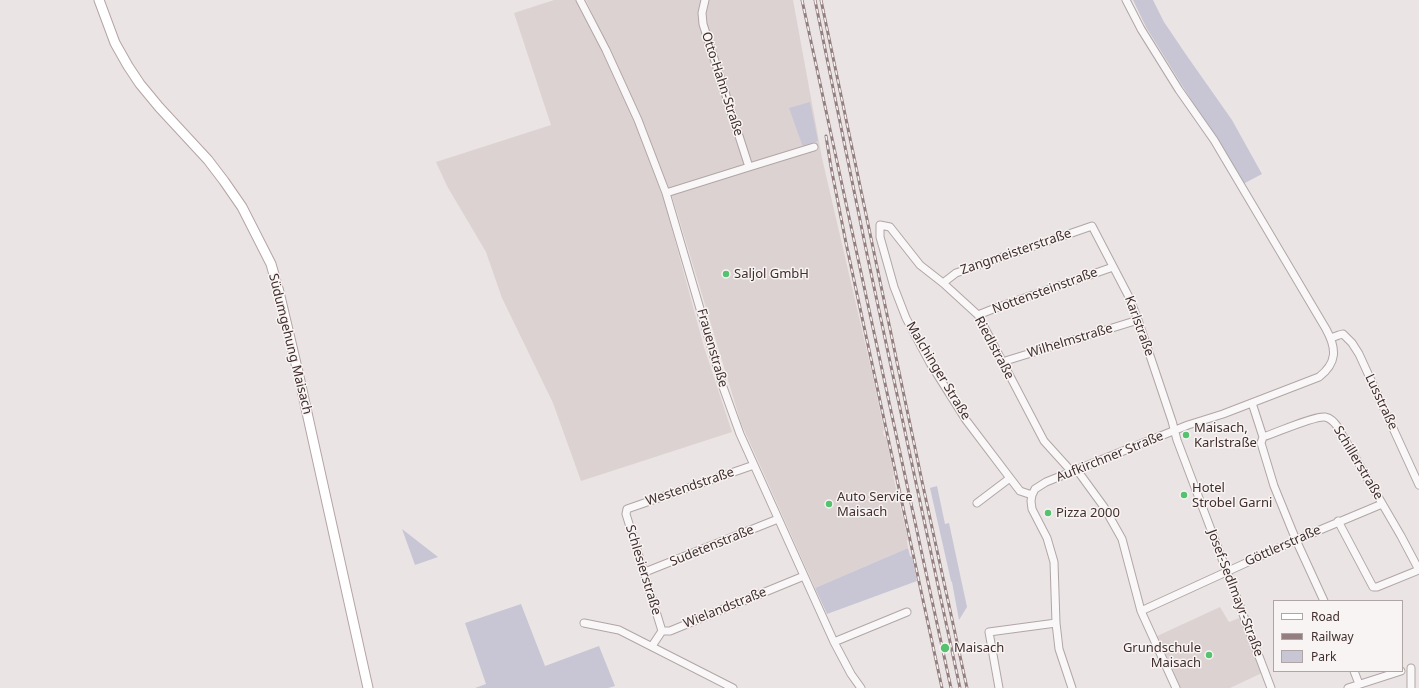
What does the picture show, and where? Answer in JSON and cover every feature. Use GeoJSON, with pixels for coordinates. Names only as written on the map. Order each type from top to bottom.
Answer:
{"type":"FeatureCollection","features":[{"type":"Feature","properties":{"kind":"main road","name":"Südumgehung Maisach"},"geometry":{"type":"LineString","coordinates":[[99,0],[101,9],[116,46],[140,84],[224,180],[242,207],[271,264],[298,372],[368,688]]}},
{"type":"Feature","properties":{"kind":"street","name":"Frauenstraße"},"geometry":{"type":"LineString","coordinates":[[580,0],[606,50],[638,120],[666,193],[723,387],[740,434],[834,642],[851,674],[861,688]]}},
{"type":"Feature","properties":{"kind":"street","name":"Otto-Hahn-Straße"},"geometry":{"type":"LineString","coordinates":[[705,0],[702,13],[703,24],[749,167]]}},
{"type":"Feature","properties":{"kind":"street","name":"Aufkirchner Straße"},"geometry":{"type":"LineString","coordinates":[[1032,495],[1035,489],[1040,485],[1074,471],[1175,430],[1252,403],[1319,377],[1331,364],[1333,355],[1331,338],[1214,140],[1179,90],[1141,29],[1126,0]]}},
{"type":"Feature","properties":{"kind":"street"},"geometry":{"type":"LineString","coordinates":[[666,193],[814,147]]}},
{"type":"Feature","properties":{"kind":"street","name":"Riedlstraße"},"geometry":{"type":"LineString","coordinates":[[880,225],[890,227],[920,265],[978,315],[1044,441],[1074,471],[1104,508],[1122,539],[1141,611],[1176,688]]}},
{"type":"Feature","properties":{"kind":"street","name":"Malchinger Straße"},"geometry":{"type":"LineString","coordinates":[[880,225],[880,237],[894,287],[906,318],[930,363],[966,420],[1020,491],[1032,495]]}},
{"type":"Feature","properties":{"kind":"street","name":"Zangmeisterstraße"},"geometry":{"type":"LineString","coordinates":[[942,283],[956,273],[1092,226]]}},
{"type":"Feature","properties":{"kind":"street","name":"Karlstraße"},"geometry":{"type":"LineString","coordinates":[[1092,226],[1129,297],[1175,430]]}},
{"type":"Feature","properties":{"kind":"street","name":"Nottensteinstraße"},"geometry":{"type":"LineString","coordinates":[[978,315],[1113,267]]}},
{"type":"Feature","properties":{"kind":"street","name":"Wilhelmstraße"},"geometry":{"type":"LineString","coordinates":[[1002,362],[1138,320]]}},
{"type":"Feature","properties":{"kind":"street","name":"Lusstraße"},"geometry":{"type":"LineString","coordinates":[[1331,338],[1343,334],[1352,343],[1359,354],[1419,484]]}},
{"type":"Feature","properties":{"kind":"street"},"geometry":{"type":"LineString","coordinates":[[1252,403],[1263,437],[1261,443],[1274,486],[1296,540],[1324,600]]}},
{"type":"Feature","properties":{"kind":"street","name":"Schillerstraße"},"geometry":{"type":"LineString","coordinates":[[1263,437],[1315,418],[1325,417],[1332,420],[1337,426],[1419,570]]}},
{"type":"Feature","properties":{"kind":"street","name":"Josef-Sedlmayr-Straße"},"geometry":{"type":"LineString","coordinates":[[1175,430],[1177,440],[1271,688]]}},
{"type":"Feature","properties":{"kind":"street","name":"Westendstraße"},"geometry":{"type":"LineString","coordinates":[[626,509],[754,465]]}},
{"type":"Feature","properties":{"kind":"street"},"geometry":{"type":"LineString","coordinates":[[977,503],[1010,478]]}},
{"type":"Feature","properties":{"kind":"street"},"geometry":{"type":"LineString","coordinates":[[1032,495],[1032,509],[1047,538],[1054,562],[1058,649],[1072,688]]}},
{"type":"Feature","properties":{"kind":"street","name":"Göttlerstraße"},"geometry":{"type":"LineString","coordinates":[[1141,611],[1227,570],[1382,504]]}},
{"type":"Feature","properties":{"kind":"street","name":"Schlesierstraße"},"geometry":{"type":"LineString","coordinates":[[626,509],[626,514],[662,631]]}},
{"type":"Feature","properties":{"kind":"street","name":"Sudetenstraße"},"geometry":{"type":"LineString","coordinates":[[644,572],[778,519]]}},
{"type":"Feature","properties":{"kind":"street"},"geometry":{"type":"LineString","coordinates":[[1338,522],[1373,587],[1377,587],[1419,570]]}},
{"type":"Feature","properties":{"kind":"street","name":"Wielandstraße"},"geometry":{"type":"LineString","coordinates":[[662,631],[670,631],[804,576]]}},
{"type":"Feature","properties":{"kind":"street"},"geometry":{"type":"LineString","coordinates":[[834,642],[907,612]]}},
{"type":"Feature","properties":{"kind":"street"},"geometry":{"type":"LineString","coordinates":[[584,623],[620,630],[733,688]]}},
{"type":"Feature","properties":{"kind":"street"},"geometry":{"type":"LineString","coordinates":[[999,688],[989,632],[1056,623]]}},
{"type":"Feature","properties":{"kind":"street"},"geometry":{"type":"LineString","coordinates":[[652,646],[662,631]]}},
{"type":"Feature","properties":{"kind":"street"},"geometry":{"type":"LineString","coordinates":[[1403,671],[1415,667],[1411,688]]}},
{"type":"Feature","properties":{"kind":"street"},"geometry":{"type":"LineString","coordinates":[[1354,672],[1359,684]]}},
{"type":"Feature","properties":{"kind":"street"},"geometry":{"type":"LineString","coordinates":[[1348,688],[1399,672]]}},
{"type":"Feature","properties":{"kind":"shaded area"},"geometry":{"type":"Polygon","coordinates":[[[554,0],[576,0],[605,56],[635,122],[664,200],[704,347],[732,432],[581,481],[553,403],[502,298],[486,252],[447,186],[436,162],[551,125],[514,13],[554,0]]]}},
{"type":"Feature","properties":{"kind":"shaded area"},"geometry":{"type":"Polygon","coordinates":[[[586,0],[793,0],[822,158],[872,373],[884,430],[883,432],[884,436],[886,437],[893,476],[908,539],[908,548],[815,588],[741,423],[672,196],[640,118],[586,0]]]}},
{"type":"Feature","properties":{"kind":"shaded area","name":"Grundschule Maisach"},"geometry":{"type":"Polygon","coordinates":[[[1220,607],[1229,622],[1242,617],[1262,673],[1230,688],[1179,688],[1155,637],[1220,607]]]}},
{"type":"Feature","properties":{"kind":"green space"},"geometry":{"type":"Polygon","coordinates":[[[1133,0],[1153,0],[1164,22],[1232,120],[1262,174],[1243,184],[1146,27],[1133,0]]]}},
{"type":"Feature","properties":{"kind":"green space"},"geometry":{"type":"Polygon","coordinates":[[[810,102],[818,141],[803,147],[789,108],[810,102]]]}},
{"type":"Feature","properties":{"kind":"green space"},"geometry":{"type":"Polygon","coordinates":[[[937,486],[945,524],[949,523],[967,607],[959,620],[952,582],[930,488],[937,486]]]}},
{"type":"Feature","properties":{"kind":"green space"},"geometry":{"type":"Polygon","coordinates":[[[402,529],[438,557],[415,565],[402,529]]]}},
{"type":"Feature","properties":{"kind":"green space"},"geometry":{"type":"Polygon","coordinates":[[[908,548],[910,556],[912,557],[917,581],[827,614],[815,588],[908,548]]]}},
{"type":"Feature","properties":{"kind":"green space"},"geometry":{"type":"Polygon","coordinates":[[[521,604],[545,666],[599,646],[615,686],[608,688],[475,688],[486,684],[465,623],[521,604]]]}},
{"type":"Feature","properties":{"kind":"railway"},"geometry":{"type":"LineString","coordinates":[[802,0],[951,688]]}},
{"type":"Feature","properties":{"kind":"railway"},"geometry":{"type":"LineString","coordinates":[[815,0],[868,259],[960,688]]}},
{"type":"Feature","properties":{"kind":"railway"},"geometry":{"type":"LineString","coordinates":[[821,0],[967,688]]}},
{"type":"Feature","properties":{"kind":"railway"},"geometry":{"type":"LineString","coordinates":[[826,136],[846,243],[942,688]]}},
{"type":"Feature","properties":{"kind":"place","name":"Saljol GmbH"},"geometry":{"type":"Point","coordinates":[726,274]}},
{"type":"Feature","properties":{"kind":"place","name":"Maisach, Karlstraße"},"geometry":{"type":"Point","coordinates":[1186,435]}},
{"type":"Feature","properties":{"kind":"place","name":"Hotel Strobel Garni"},"geometry":{"type":"Point","coordinates":[1184,495]}},
{"type":"Feature","properties":{"kind":"place","name":"Auto Service Maisach"},"geometry":{"type":"Point","coordinates":[829,504]}},
{"type":"Feature","properties":{"kind":"place","name":"Pizza 2000"},"geometry":{"type":"Point","coordinates":[1048,513]}},
{"type":"Feature","properties":{"kind":"place","name":"Maisach"},"geometry":{"type":"Point","coordinates":[945,648]}},
{"type":"Feature","properties":{"kind":"place","name":"Grundschule Maisach"},"geometry":{"type":"Point","coordinates":[1209,655]}}]}
